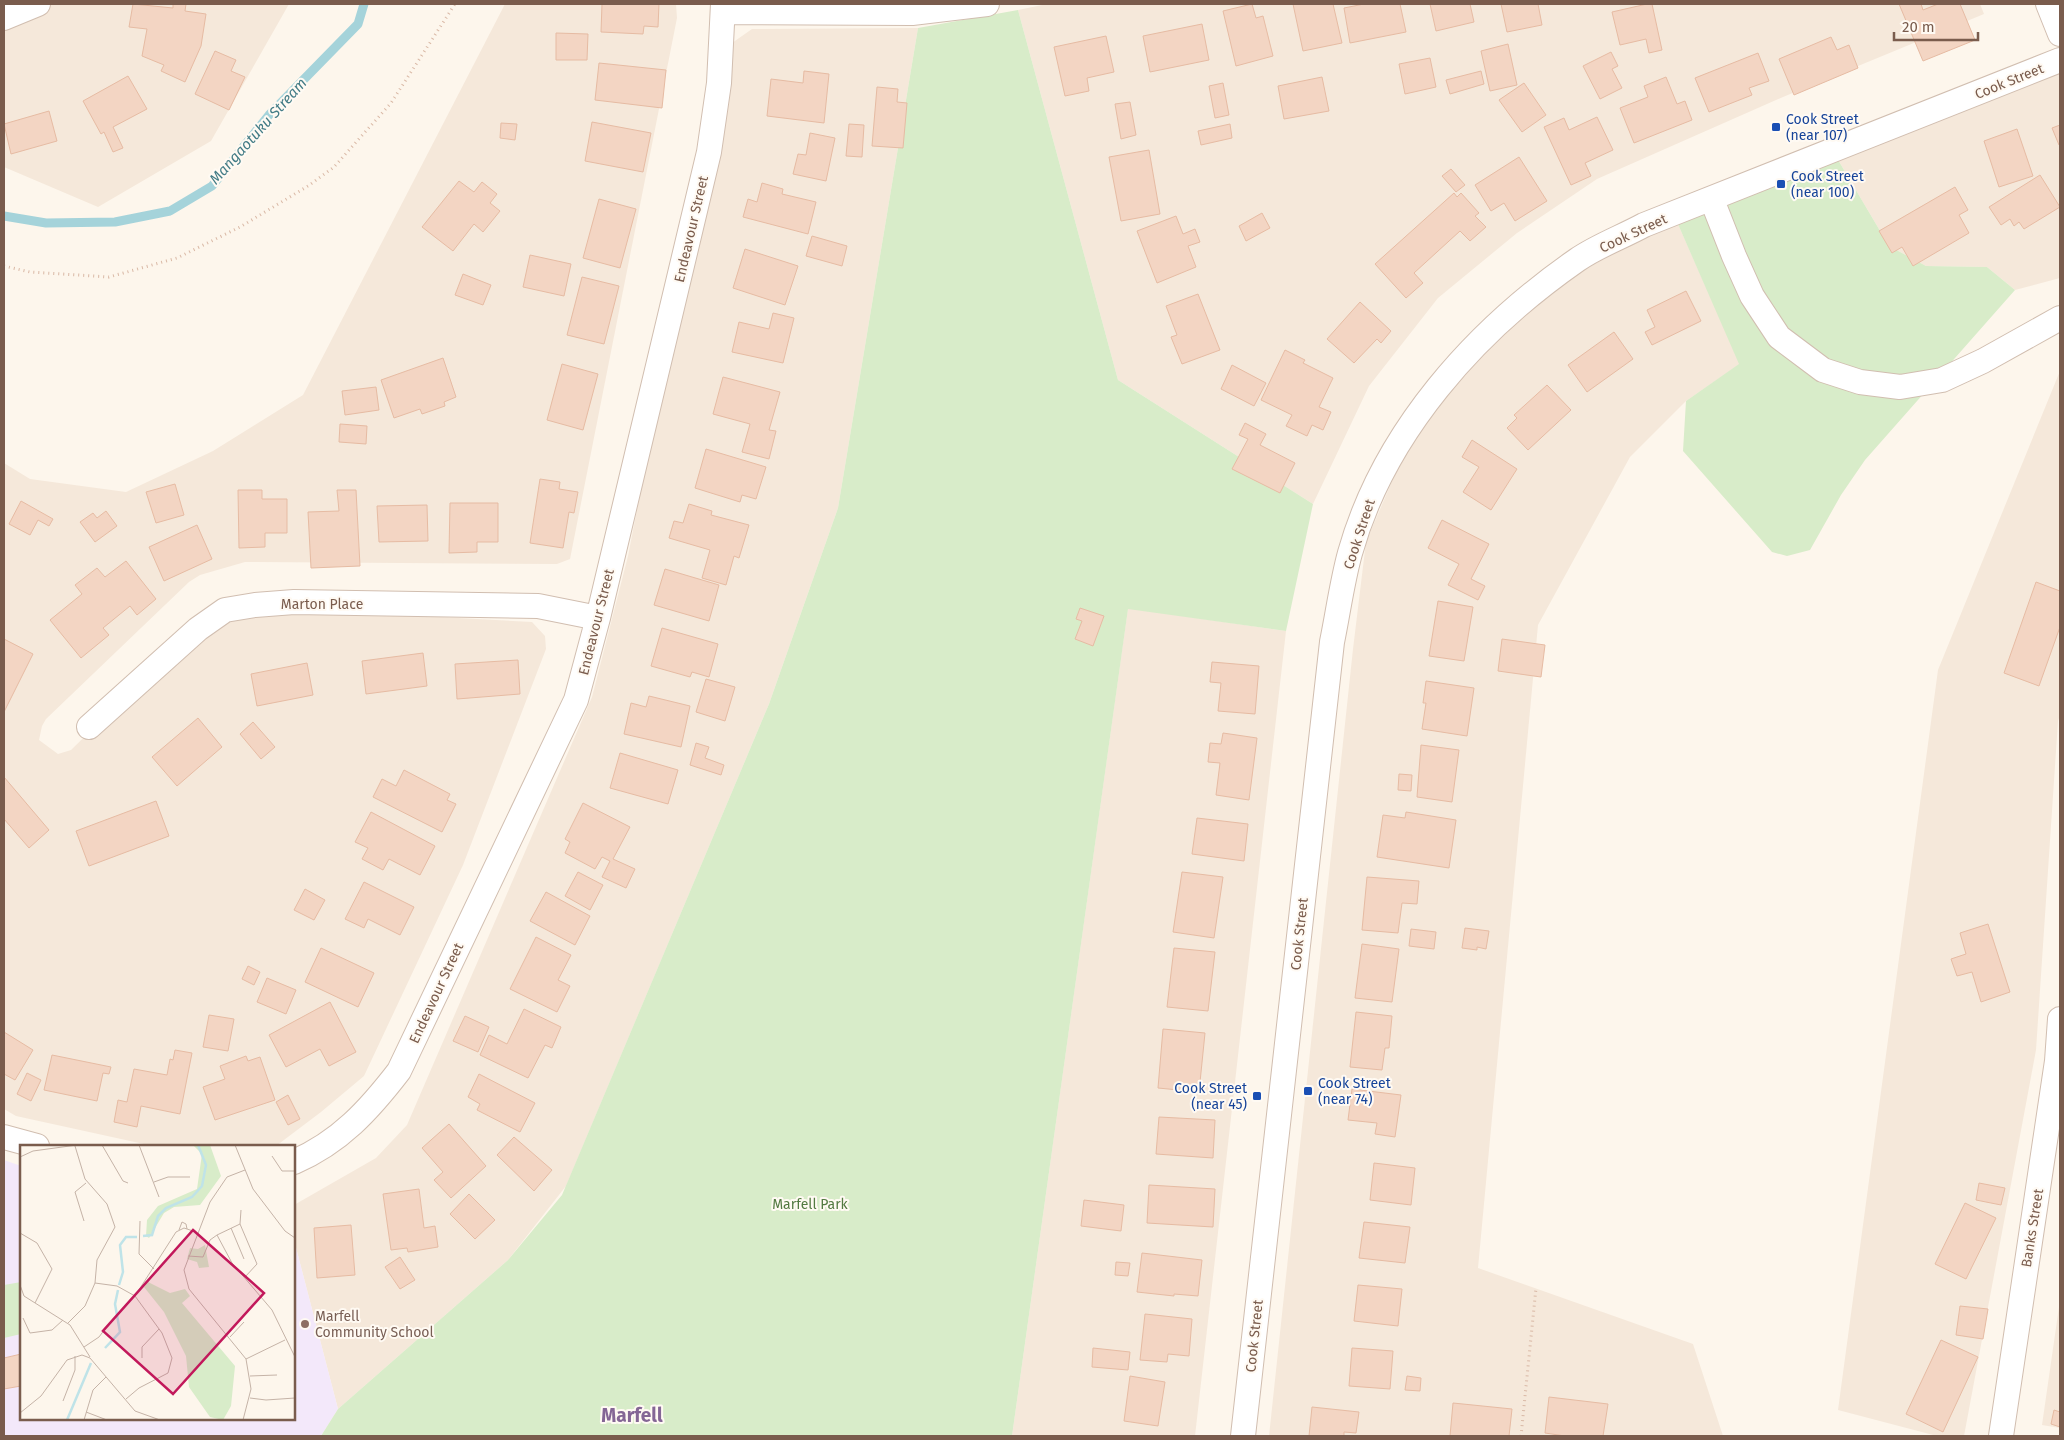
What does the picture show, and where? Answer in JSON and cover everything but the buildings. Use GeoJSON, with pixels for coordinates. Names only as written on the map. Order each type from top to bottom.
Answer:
{"type":"FeatureCollection","features":[{"type":"Feature","properties":{"kind":"street"},"geometry":{"type":"LineString","coordinates":[[4,18],[38,4]]}},
{"type":"Feature","properties":{"kind":"street"},"geometry":{"type":"LineString","coordinates":[[724,8],[912,12],[987,4]]}},
{"type":"Feature","properties":{"kind":"street"},"geometry":{"type":"LineString","coordinates":[[2048,4],[2060,34]]}},
{"type":"Feature","properties":{"kind":"street","name":"Endeavour Street"},"geometry":{"type":"LineString","coordinates":[[295,1162],[312,1154],[346,1131],[375,1102],[399,1071],[576,700],[598,618],[709,152],[720,84],[724,8]]}},
{"type":"Feature","properties":{"kind":"street","name":"Cook Street"},"geometry":{"type":"LineString","coordinates":[[1243,1436],[1332,642],[1350,553],[1375,487],[1413,420],[1466,355],[1523,302],[1578,259],[1644,225],[1712,200],[2060,60]]}},
{"type":"Feature","properties":{"kind":"street"},"geometry":{"type":"LineString","coordinates":[[1712,200],[1752,296],[1779,337],[1823,370],[1860,382],[1900,386],[1942,380],[1983,362],[2060,318]]}},
{"type":"Feature","properties":{"kind":"street","name":"Marton Place"},"geometry":{"type":"LineString","coordinates":[[89,727],[198,629],[225,610],[255,605],[294,602],[538,606],[598,618]]}},
{"type":"Feature","properties":{"kind":"street","name":"Banks Street"},"geometry":{"type":"LineString","coordinates":[[2001,1436],[2059,1061],[2060,1019]]}},
{"type":"Feature","properties":{"kind":"street"},"geometry":{"type":"LineString","coordinates":[[4,1137],[32,1145]]}},
{"type":"Feature","properties":{"kind":"path"},"geometry":{"type":"LineString","coordinates":[[4,266],[30,272],[109,277],[177,258],[240,227],[308,186],[334,167],[391,103],[455,4]]}},
{"type":"Feature","properties":{"kind":"path"},"geometry":{"type":"LineString","coordinates":[[1522,1436],[1536,1288]]}},
{"type":"Feature","properties":{"kind":"shaded area"},"geometry":{"type":"Polygon","coordinates":[[[46,4],[289,4],[211,141],[98,207],[4,167],[4,24],[46,4]]]}},
{"type":"Feature","properties":{"kind":"shaded area"},"geometry":{"type":"Polygon","coordinates":[[[505,4],[676,4],[677,18],[570,559],[557,564],[245,562],[200,575],[189,582],[46,719],[42,726],[39,740],[58,754],[71,750],[204,620],[269,608],[532,622],[545,636],[546,649],[463,865],[364,1076],[277,1145],[148,1145],[16,1116],[4,1109],[4,463],[30,479],[126,492],[213,451],[303,395],[505,4]]]}},
{"type":"Feature","properties":{"kind":"shaded area"},"geometry":{"type":"Polygon","coordinates":[[[1047,4],[1980,4],[1984,14],[1783,97],[1597,179],[1517,233],[1438,298],[1369,386],[1313,504],[1118,380],[1018,10],[1047,4]]]}},
{"type":"Feature","properties":{"kind":"shaded area"},"geometry":{"type":"Polygon","coordinates":[[[918,28],[838,508],[769,704],[566,1186],[508,1260],[338,1409],[295,1244],[295,1204],[376,1158],[407,1125],[592,697],[628,556],[726,54],[732,43],[752,29],[918,28]]]}},
{"type":"Feature","properties":{"kind":"shaded area"},"geometry":{"type":"Polygon","coordinates":[[[2060,51],[2060,278],[2015,290],[1987,267],[1926,266],[1889,246],[1831,148],[2060,51]]]}},
{"type":"Feature","properties":{"kind":"shaded area"},"geometry":{"type":"Polygon","coordinates":[[[1674,215],[1740,364],[1686,401],[1630,457],[1538,625],[1478,1268],[1693,1344],[1723,1436],[1269,1436],[1366,542],[1402,458],[1436,399],[1548,293],[1674,215]]]}},
{"type":"Feature","properties":{"kind":"shaded area"},"geometry":{"type":"Polygon","coordinates":[[[2060,371],[2060,715],[2058,721],[2036,1050],[1964,1436],[1937,1436],[1838,1410],[1938,670],[2060,371]]]}},
{"type":"Feature","properties":{"kind":"shaded area"},"geometry":{"type":"Polygon","coordinates":[[[1128,608],[1286,631],[1195,1436],[1012,1436],[1128,608]]]}},
{"type":"Feature","properties":{"kind":"shaded area","name":"Marfell Community School"},"geometry":{"type":"Polygon","coordinates":[[[4,1160],[20,1166],[20,1420],[295,1420],[295,1244],[338,1409],[321,1436],[4,1436],[4,1160]]]}},
{"type":"Feature","properties":{"kind":"shaded area"},"geometry":{"type":"Polygon","coordinates":[[[2060,1300],[2060,1428],[2042,1425],[2060,1300]]]}},
{"type":"Feature","properties":{"kind":"green space","name":"Marfell Park"},"geometry":{"type":"Polygon","coordinates":[[[1018,10],[1118,380],[1313,504],[1286,631],[1128,609],[1012,1436],[321,1436],[338,1409],[508,1260],[562,1195],[769,704],[838,508],[918,28],[1018,10]]]}},
{"type":"Feature","properties":{"kind":"green space"},"geometry":{"type":"Polygon","coordinates":[[[1831,148],[1889,246],[1926,266],[1987,267],[2015,290],[1865,460],[1841,495],[1810,550],[1787,556],[1772,552],[1683,451],[1686,401],[1739,364],[1674,215],[1831,148]]]}},
{"type":"Feature","properties":{"kind":"green space"},"geometry":{"type":"Polygon","coordinates":[[[20,1282],[20,1334],[4,1338],[4,1285],[20,1282]]]}},
{"type":"Feature","properties":{"kind":"waterway","name":"Mangaotuku Stream"},"geometry":{"type":"LineString","coordinates":[[4,216],[46,223],[115,222],[170,211],[212,186],[269,115],[358,24],[364,4]]}},
{"type":"Feature","properties":{"kind":"place","name":"Cook Street (near 107)"},"geometry":{"type":"Point","coordinates":[1776,127]}},
{"type":"Feature","properties":{"kind":"place","name":"Cook Street (near 100)"},"geometry":{"type":"Point","coordinates":[1781,184]}},
{"type":"Feature","properties":{"kind":"place","name":"Cook Street (near 74)"},"geometry":{"type":"Point","coordinates":[1308,1091]}},
{"type":"Feature","properties":{"kind":"place","name":"Cook Street (near 45)"},"geometry":{"type":"Point","coordinates":[1257,1096]}},
{"type":"Feature","properties":{"kind":"place","name":"Marfell Community School"},"geometry":{"type":"Point","coordinates":[305,1324]}},
{"type":"Feature","properties":{"kind":"district","name":"Marfell"},"geometry":{"type":"Point","coordinates":[632,1415]}}]}
